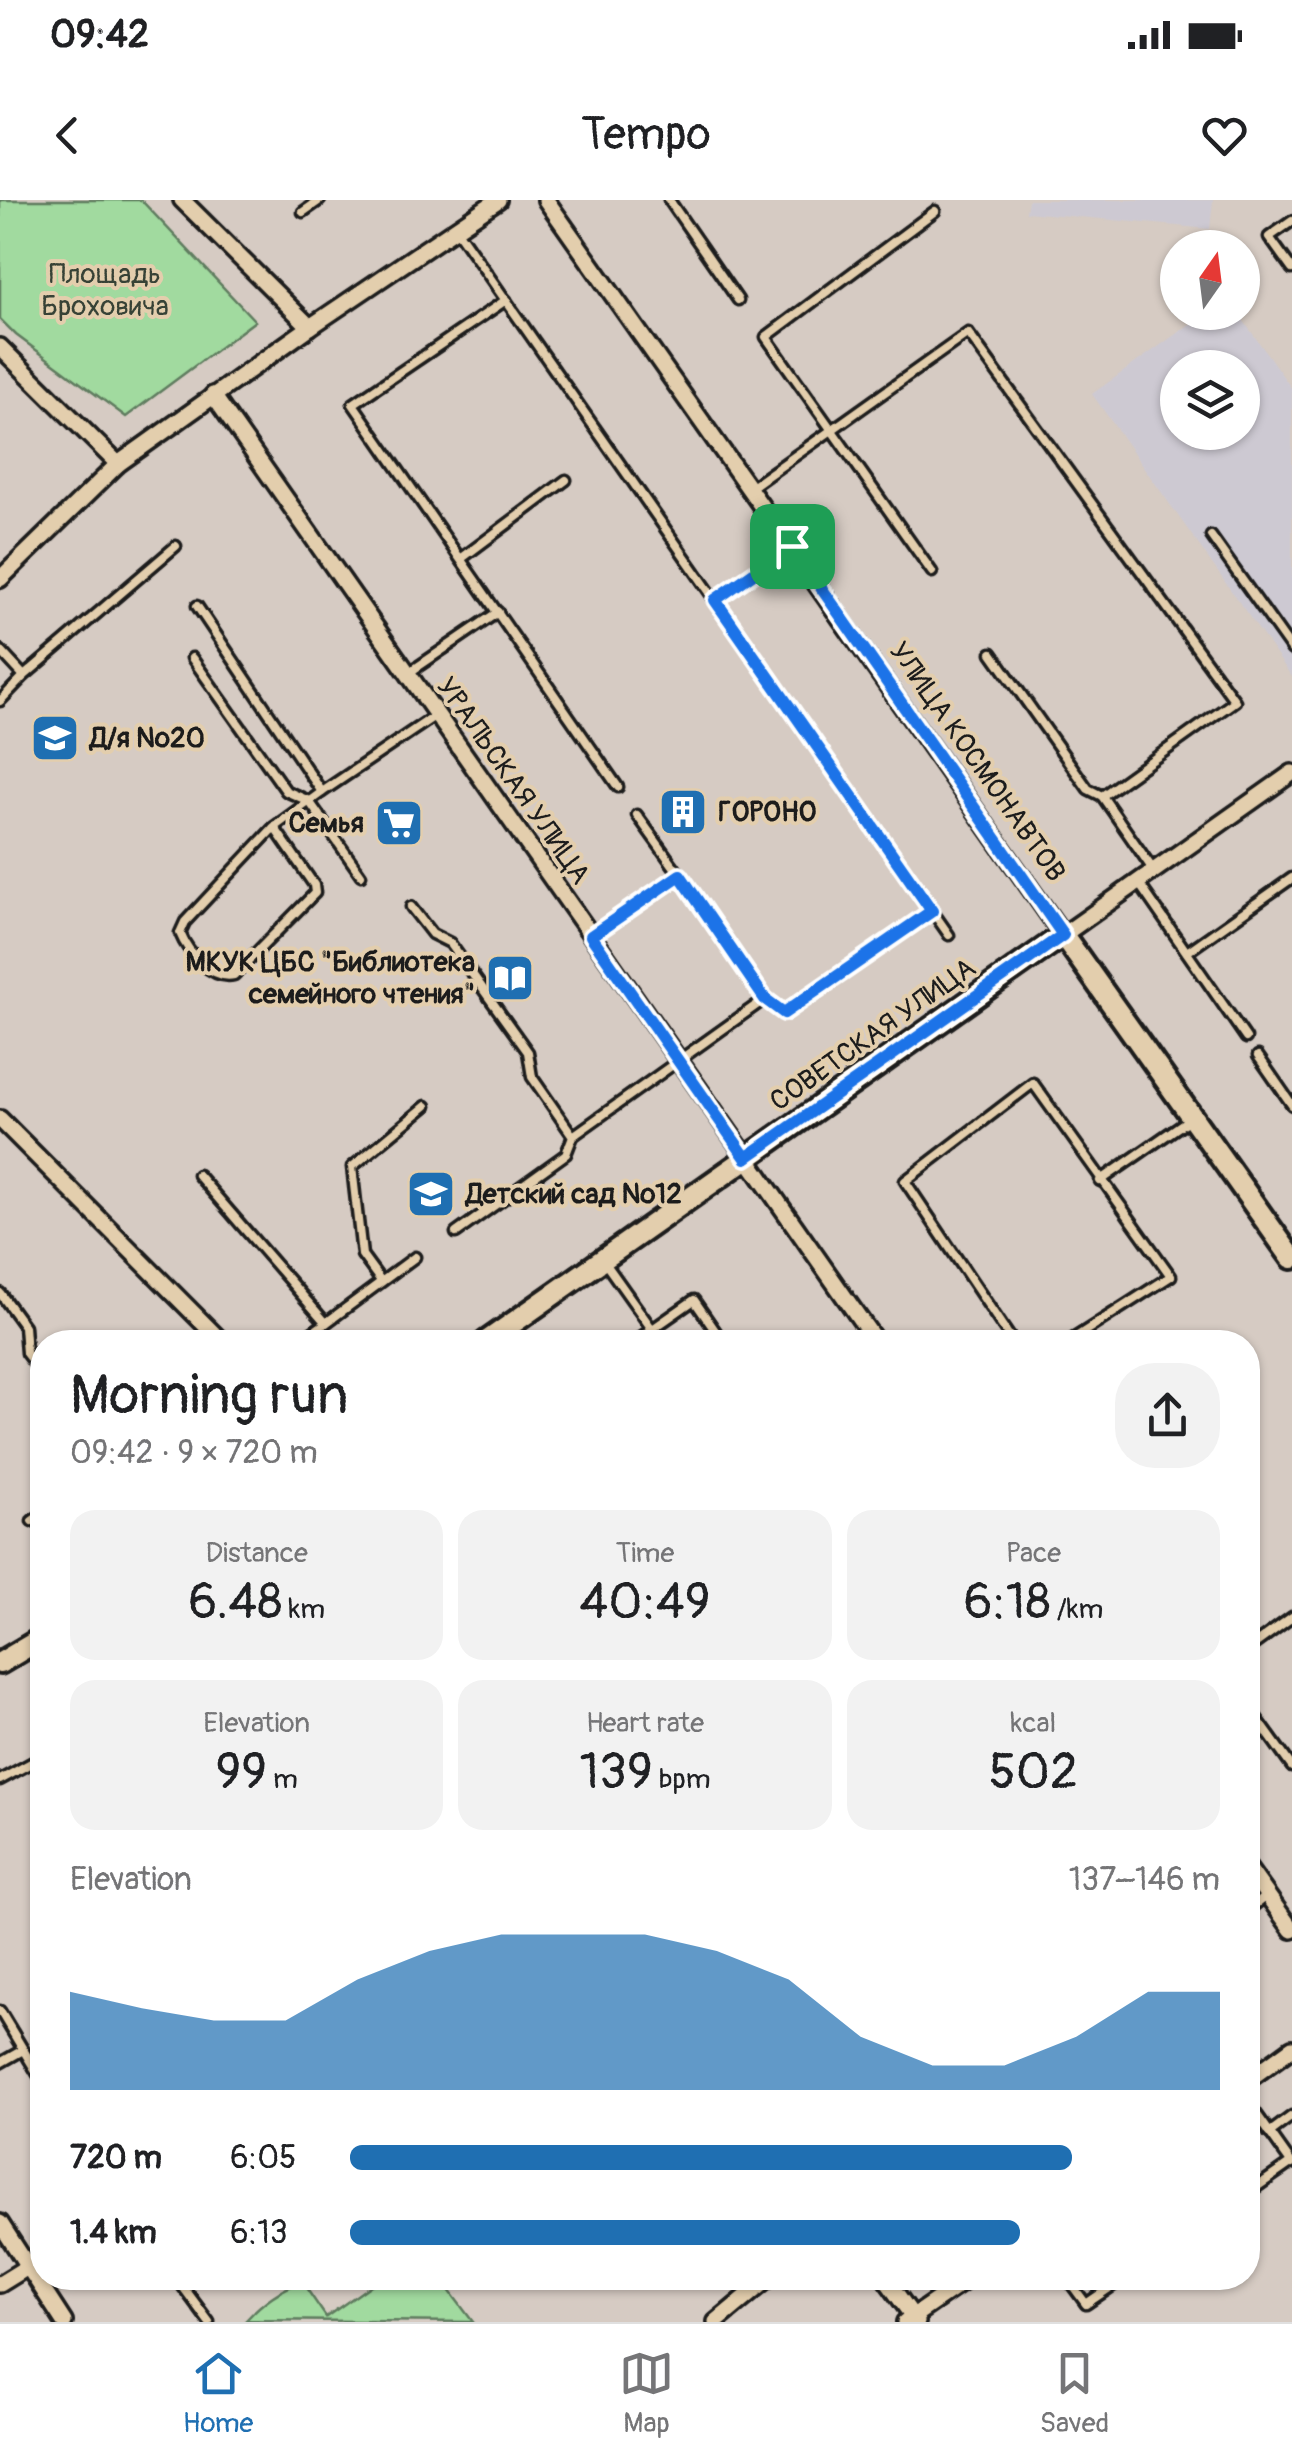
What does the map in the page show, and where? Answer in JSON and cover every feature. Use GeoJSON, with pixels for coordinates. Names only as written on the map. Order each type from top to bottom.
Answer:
{"type":"FeatureCollection","features":[{"type":"Feature","properties":{"kind":"street"},"geometry":{"type":"LineString","coordinates":[[182,200],[310,326]]}},
{"type":"Feature","properties":{"kind":"street"},"geometry":{"type":"LineString","coordinates":[[0,579],[118,464],[310,326],[498,200]]}},
{"type":"Feature","properties":{"kind":"street","name":"УЛИЦА КОСМОНАВТОВ"},"geometry":{"type":"LineString","coordinates":[[546,200],[1292,1256]]}},
{"type":"Feature","properties":{"kind":"street"},"geometry":{"type":"LineString","coordinates":[[0,347],[118,464]]}},
{"type":"Feature","properties":{"kind":"street","name":"УРАЛЬСКАЯ УЛИЦА"},"geometry":{"type":"LineString","coordinates":[[213,395],[868,1330]]}},
{"type":"Feature","properties":{"kind":"street","name":"СОВЕТСКАЯ УЛИЦА"},"geometry":{"type":"LineString","coordinates":[[503,1330],[1292,773]]}},
{"type":"Feature","properties":{"kind":"street"},"geometry":{"type":"LineString","coordinates":[[0,1119],[210,1330]]}},
{"type":"Feature","properties":{"kind":"street"},"geometry":{"type":"LineString","coordinates":[[0,1663],[30,1645]]}},
{"type":"Feature","properties":{"kind":"street"},"geometry":{"type":"LineString","coordinates":[[1260,1886],[1292,1930]]}},
{"type":"Feature","properties":{"kind":"street"},"geometry":{"type":"LineString","coordinates":[[1260,2071],[1292,2048]]}},
{"type":"Feature","properties":{"kind":"street"},"geometry":{"type":"LineString","coordinates":[[0,2223],[30,2274]]}},
{"type":"Feature","properties":{"kind":"street"},"geometry":{"type":"LineString","coordinates":[[0,2284],[30,2266]]}},
{"type":"Feature","properties":{"kind":"street"},"geometry":{"type":"LineString","coordinates":[[41,2290],[64,2322]]}},
{"type":"Feature","properties":{"kind":"street"},"geometry":{"type":"LineString","coordinates":[[716,2322],[755,2290]]}},
{"type":"Feature","properties":{"kind":"street"},"geometry":{"type":"LineString","coordinates":[[892,2290],[911,2320],[952,2290]]}},
{"type":"Feature","properties":{"kind":"lane"},"geometry":{"type":"LineString","coordinates":[[303,212],[320,200]]}},
{"type":"Feature","properties":{"kind":"lane"},"geometry":{"type":"LineString","coordinates":[[670,200],[738,300]]}},
{"type":"Feature","properties":{"kind":"lane"},"geometry":{"type":"LineString","coordinates":[[932,572],[766,337],[935,211]]}},
{"type":"Feature","properties":{"kind":"lane"},"geometry":{"type":"LineString","coordinates":[[1292,221],[1269,237],[1292,270]]}},
{"type":"Feature","properties":{"kind":"lane"},"geometry":{"type":"LineString","coordinates":[[456,229],[949,935]]}},
{"type":"Feature","properties":{"kind":"lane"},"geometry":{"type":"LineString","coordinates":[[506,300],[354,404],[618,787]]}},
{"type":"Feature","properties":{"kind":"lane"},"geometry":{"type":"LineString","coordinates":[[750,488],[968,333],[1234,701],[1102,796]]}},
{"type":"Feature","properties":{"kind":"lane"},"geometry":{"type":"LineString","coordinates":[[462,558],[566,480]]}},
{"type":"Feature","properties":{"kind":"lane"},"geometry":{"type":"LineString","coordinates":[[1212,536],[1292,650]]}},
{"type":"Feature","properties":{"kind":"lane"},"geometry":{"type":"LineString","coordinates":[[0,700],[176,546]]}},
{"type":"Feature","properties":{"kind":"lane"},"geometry":{"type":"LineString","coordinates":[[715,600],[792,546]]}},
{"type":"Feature","properties":{"kind":"lane"},"geometry":{"type":"LineString","coordinates":[[197,606],[322,792]]}},
{"type":"Feature","properties":{"kind":"lane"},"geometry":{"type":"LineString","coordinates":[[407,674],[498,612]]}},
{"type":"Feature","properties":{"kind":"lane"},"geometry":{"type":"LineString","coordinates":[[0,650],[24,676]]}},
{"type":"Feature","properties":{"kind":"lane"},"geometry":{"type":"LineString","coordinates":[[992,653],[1088,789],[1102,796],[1154,871]]}},
{"type":"Feature","properties":{"kind":"lane"},"geometry":{"type":"LineString","coordinates":[[192,658],[286,790],[309,801],[362,874]]}},
{"type":"Feature","properties":{"kind":"lane"},"geometry":{"type":"LineString","coordinates":[[274,827],[314,885],[315,893],[234,974],[214,974],[184,943],[180,933],[185,922],[274,827],[436,715]]}},
{"type":"Feature","properties":{"kind":"lane"},"geometry":{"type":"LineString","coordinates":[[637,815],[765,999],[784,1013],[932,911]]}},
{"type":"Feature","properties":{"kind":"lane"},"geometry":{"type":"LineString","coordinates":[[591,936],[680,875]]}},
{"type":"Feature","properties":{"kind":"lane"},"geometry":{"type":"LineString","coordinates":[[1187,952],[1292,878]]}},
{"type":"Feature","properties":{"kind":"lane"},"geometry":{"type":"LineString","coordinates":[[1138,882],[1246,1038]]}},
{"type":"Feature","properties":{"kind":"lane"},"geometry":{"type":"LineString","coordinates":[[411,908],[432,934],[450,942],[517,1036],[528,1052],[532,1077],[572,1136]]}},
{"type":"Feature","properties":{"kind":"lane"},"geometry":{"type":"LineString","coordinates":[[456,1234],[566,1154],[572,1136],[765,999]]}},
{"type":"Feature","properties":{"kind":"lane"},"geometry":{"type":"LineString","coordinates":[[1258,1056],[1292,1104]]}},
{"type":"Feature","properties":{"kind":"lane"},"geometry":{"type":"LineString","coordinates":[[1005,1330],[905,1181],[1033,1084],[1171,1276],[1087,1330]]}},
{"type":"Feature","properties":{"kind":"lane"},"geometry":{"type":"LineString","coordinates":[[381,1281],[362,1256],[352,1166],[426,1106]]}},
{"type":"Feature","properties":{"kind":"lane"},"geometry":{"type":"LineString","coordinates":[[1100,1181],[1192,1117]]}},
{"type":"Feature","properties":{"kind":"lane"},"geometry":{"type":"LineString","coordinates":[[198,1175],[326,1322]]}},
{"type":"Feature","properties":{"kind":"lane"},"geometry":{"type":"LineString","coordinates":[[315,1330],[414,1257]]}},
{"type":"Feature","properties":{"kind":"lane"},"geometry":{"type":"LineString","coordinates":[[604,1260],[652,1329],[694,1300],[715,1330]]}},
{"type":"Feature","properties":{"kind":"lane"},"geometry":{"type":"LineString","coordinates":[[0,1293],[24,1326],[26,1354],[30,1359]]}},
{"type":"Feature","properties":{"kind":"lane"},"geometry":{"type":"LineString","coordinates":[[1260,1640],[1292,1617]]}},
{"type":"Feature","properties":{"kind":"lane"},"geometry":{"type":"LineString","coordinates":[[1260,1723],[1292,1767]]}},
{"type":"Feature","properties":{"kind":"lane"},"geometry":{"type":"LineString","coordinates":[[0,1780],[30,1764]]}},
{"type":"Feature","properties":{"kind":"lane"},"geometry":{"type":"LineString","coordinates":[[1260,1901],[1267,1896]]}},
{"type":"Feature","properties":{"kind":"lane"},"geometry":{"type":"LineString","coordinates":[[0,2011],[30,2061]]}},
{"type":"Feature","properties":{"kind":"lane"},"geometry":{"type":"LineString","coordinates":[[0,2064],[23,2050]]}},
{"type":"Feature","properties":{"kind":"lane"},"geometry":{"type":"LineString","coordinates":[[1269,2133],[1292,2116]]}},
{"type":"Feature","properties":{"kind":"lane"},"geometry":{"type":"LineString","coordinates":[[1260,2120],[1291,2164],[1260,2185]]}},
{"type":"Feature","properties":{"kind":"lane"},"geometry":{"type":"LineString","coordinates":[[185,2290],[208,2322]]}},
{"type":"Feature","properties":{"kind":"lane"},"geometry":{"type":"LineString","coordinates":[[1076,2290],[1086,2304],[1106,2290]]}},
{"type":"Feature","properties":{"kind":"shaded area"},"geometry":{"type":"Polygon","coordinates":[[[1028,200],[1213,200],[1210,229],[1026,212],[1028,200]]]}},
{"type":"Feature","properties":{"kind":"shaded area"},"geometry":{"type":"Polygon","coordinates":[[[1182,330],[1250,330],[1292,389],[1292,677],[1092,394],[1182,330]]]}},
{"type":"Feature","properties":{"kind":"green space","name":"Площадь Броховича"},"geometry":{"type":"Polygon","coordinates":[[[0,200],[141,200],[255,321],[126,417],[0,319],[0,200]]]}},
{"type":"Feature","properties":{"kind":"green space"},"geometry":{"type":"Polygon","coordinates":[[[283,2290],[307,2290],[326,2317],[364,2290],[449,2290],[473,2322],[246,2320],[283,2290]]]}},
{"type":"Feature","properties":{"kind":"place","name":"Д/я №20"},"geometry":{"type":"Point","coordinates":[55,738]}},
{"type":"Feature","properties":{"kind":"place","name":"ГОРОНО"},"geometry":{"type":"Point","coordinates":[683,812]}},
{"type":"Feature","properties":{"kind":"place","name":"Семья"},"geometry":{"type":"Point","coordinates":[399,823]}},
{"type":"Feature","properties":{"kind":"place","name":"МКУК ЦБС \"Библиотека семейного чтения\""},"geometry":{"type":"Point","coordinates":[510,978]}},
{"type":"Feature","properties":{"kind":"place","name":"Детский сад №12"},"geometry":{"type":"Point","coordinates":[431,1194]}},
{"type":"Feature","properties":{"kind":"route"},"geometry":{"type":"LineString","coordinates":[[792,546],[1063,935],[746,1158],[591,936],[680,875],[765,999],[784,1013],[932,911],[715,600],[792,546]]}}]}
